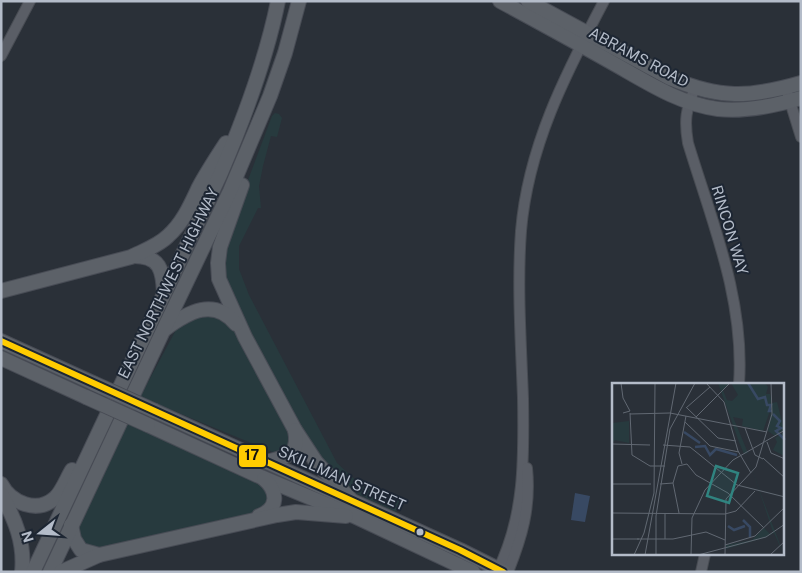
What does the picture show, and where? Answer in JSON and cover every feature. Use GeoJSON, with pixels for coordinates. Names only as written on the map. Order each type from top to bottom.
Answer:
{"type":"FeatureCollection","features":[{"type":"Feature","properties":{"kind":"main road","name":"EAST NORTHWEST HIGHWAY"},"geometry":{"type":"LineString","coordinates":[[33,572],[220,175],[251,95],[274,24],[278,1]]}},
{"type":"Feature","properties":{"kind":"main road","name":"EAST NORTHWEST HIGHWAY"},"geometry":{"type":"LineString","coordinates":[[50,572],[230,191],[254,136],[285,53],[299,1]]}},
{"type":"Feature","properties":{"kind":"main road","name":"ABRAMS ROAD"},"geometry":{"type":"LineString","coordinates":[[500,1],[695,88],[718,93],[740,94],[765,92],[801,83]]}},
{"type":"Feature","properties":{"kind":"main road","name":"ABRAMS ROAD"},"geometry":{"type":"LineString","coordinates":[[528,1],[583,39],[668,93],[689,102],[719,109],[739,109],[766,107],[795,100]]}},
{"type":"Feature","properties":{"kind":"main road"},"geometry":{"type":"LineString","coordinates":[[739,109],[740,94]]}},
{"type":"Feature","properties":{"kind":"main road"},"geometry":{"type":"LineString","coordinates":[[251,95],[268,101]]}},
{"type":"Feature","properties":{"kind":"main road"},"geometry":{"type":"LineString","coordinates":[[131,257],[167,238],[175,230],[225,143],[242,120]]}},
{"type":"Feature","properties":{"kind":"main road"},"geometry":{"type":"LineString","coordinates":[[254,136],[252,156],[224,234],[218,263],[219,279],[245,337],[295,430],[316,462],[352,501]]}},
{"type":"Feature","properties":{"kind":"main road"},"geometry":{"type":"LineString","coordinates":[[1,291],[131,257],[143,256],[155,262],[162,273],[164,295]]}},
{"type":"Feature","properties":{"kind":"main road"},"geometry":{"type":"LineString","coordinates":[[163,331],[184,315],[210,309],[222,311],[230,316],[245,337]]}},
{"type":"Feature","properties":{"kind":"main road","name":"SKILLMAN STREET"},"geometry":{"type":"LineString","coordinates":[[1,341],[352,501],[473,572]]}},
{"type":"Feature","properties":{"kind":"main road","name":"SKILLMAN STREET"},"geometry":{"type":"LineString","coordinates":[[1,358],[261,477],[354,516],[398,529],[502,571]]}},
{"type":"Feature","properties":{"kind":"main road"},"geometry":{"type":"LineString","coordinates":[[266,462],[289,455],[292,452],[296,444],[295,430]]}},
{"type":"Feature","properties":{"kind":"main road"},"geometry":{"type":"LineString","coordinates":[[1,484],[5,492],[22,504],[43,503],[56,498],[73,468],[92,447]]}},
{"type":"Feature","properties":{"kind":"main road"},"geometry":{"type":"LineString","coordinates":[[249,520],[265,514],[274,503],[273,489],[261,477]]}},
{"type":"Feature","properties":{"kind":"main road"},"geometry":{"type":"LineString","coordinates":[[1,494],[16,524],[23,547],[22,572]]}},
{"type":"Feature","properties":{"kind":"main road"},"geometry":{"type":"LineString","coordinates":[[61,572],[99,555],[249,520],[296,512],[331,516],[354,516]]}},
{"type":"Feature","properties":{"kind":"main road"},"geometry":{"type":"LineString","coordinates":[[71,525],[76,545],[84,551],[99,555]]}},
{"type":"Feature","properties":{"kind":"street"},"geometry":{"type":"LineString","coordinates":[[1,56],[30,1]]}},
{"type":"Feature","properties":{"kind":"street"},"geometry":{"type":"LineString","coordinates":[[502,571],[514,532],[518,511],[524,450],[520,264],[522,230],[528,188],[536,152],[564,78],[604,1]]}},
{"type":"Feature","properties":{"kind":"street"},"geometry":{"type":"LineString","coordinates":[[786,87],[795,100],[801,136]]}},
{"type":"Feature","properties":{"kind":"street","name":"RINCON WAY"},"geometry":{"type":"LineString","coordinates":[[695,88],[686,111],[685,126],[688,143],[734,296],[740,342],[739,383]]}},
{"type":"Feature","properties":{"kind":"street"},"geometry":{"type":"LineString","coordinates":[[701,572],[705,556]]}},
{"type":"Feature","properties":{"kind":"green space"},"geometry":{"type":"Polygon","coordinates":[[[275,113],[279,114],[282,118],[277,137],[271,136],[263,166],[259,186],[261,208],[258,208],[239,246],[239,269],[249,295],[337,463],[363,487],[400,497],[396,512],[353,492],[320,464],[232,304],[222,260],[233,220],[272,116],[275,113]]]}},
{"type":"Feature","properties":{"kind":"green space"},"geometry":{"type":"Polygon","coordinates":[[[209,316],[224,322],[237,334],[291,435],[288,449],[275,453],[140,397],[177,328],[197,317],[209,316]]]}},
{"type":"Feature","properties":{"kind":"green space"},"geometry":{"type":"Polygon","coordinates":[[[127,422],[260,485],[267,493],[267,503],[256,514],[96,551],[81,547],[77,528],[127,422]]]}},
{"type":"Feature","properties":{"kind":"water"},"geometry":{"type":"Polygon","coordinates":[[[575,493],[590,496],[585,522],[571,520],[575,493]]]}},
{"type":"Feature","properties":{"kind":"transit line","name":"17"},"geometry":{"type":"LineString","coordinates":[[1,341],[460,550],[503,572]]}}]}
